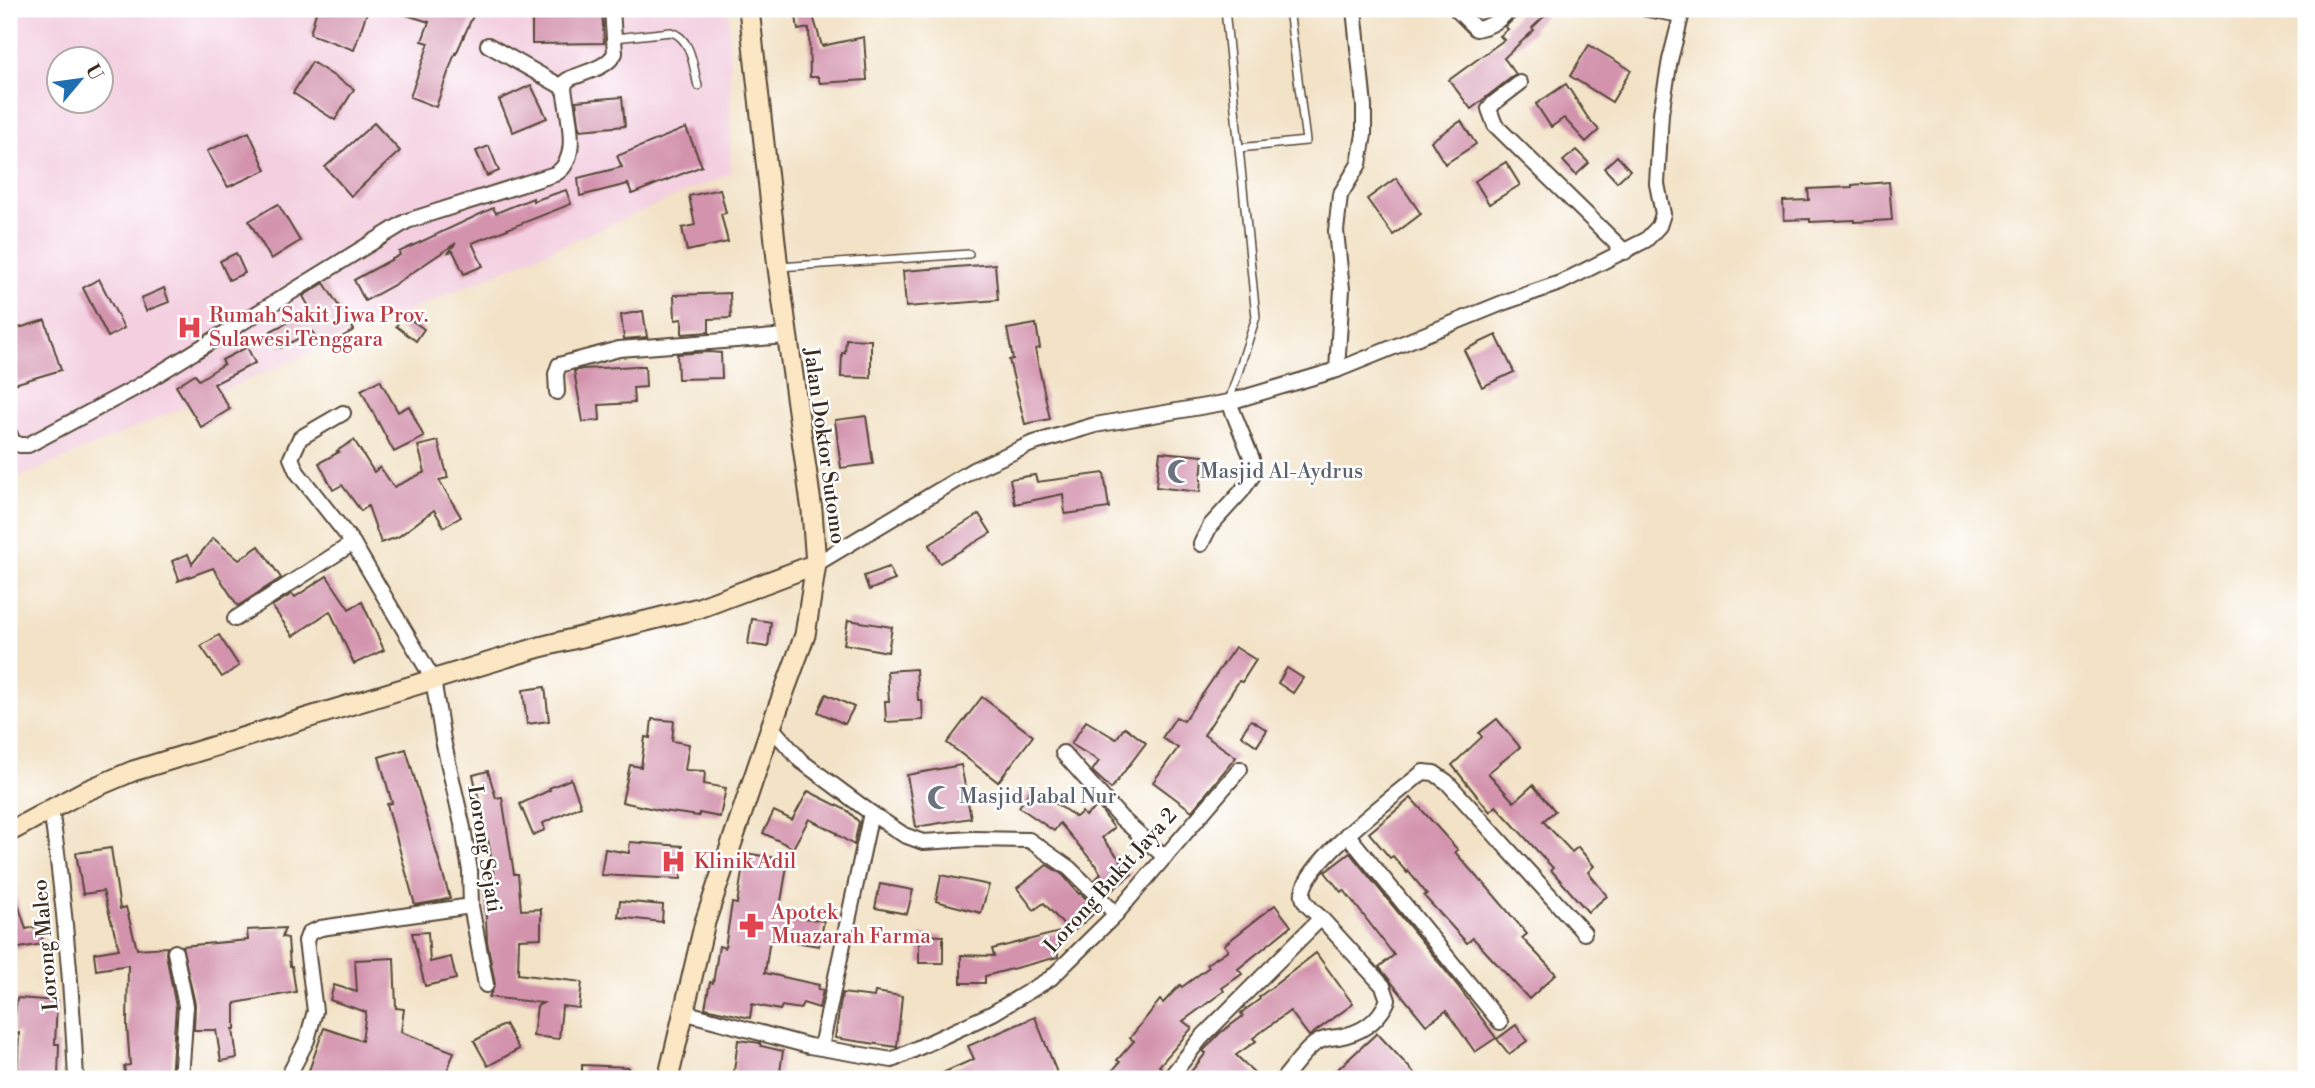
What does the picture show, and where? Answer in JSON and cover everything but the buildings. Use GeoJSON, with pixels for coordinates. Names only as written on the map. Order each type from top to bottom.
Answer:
{"type":"FeatureCollection","features":[{"type":"Feature","properties":{"kind":"street"},"geometry":{"type":"LineString","coordinates":[[9,433],[13,442],[28,445],[125,394],[407,222],[564,169],[571,148],[564,88],[566,81],[607,64],[612,58],[615,53],[615,38],[612,9]]}},
{"type":"Feature","properties":{"kind":"street","name":"Jalan Doktor Sutomo"},"geometry":{"type":"LineString","coordinates":[[668,1079],[705,922],[805,635],[816,564],[809,485],[778,268],[749,9]]}},
{"type":"Feature","properties":{"kind":"street"},"geometry":{"type":"LineString","coordinates":[[1337,370],[1342,289],[1336,231],[1340,195],[1359,164],[1364,134],[1364,106],[1354,9]]}},
{"type":"Feature","properties":{"kind":"street"},"geometry":{"type":"LineString","coordinates":[[1456,9],[1476,29],[1498,22],[1510,9]]}},
{"type":"Feature","properties":{"kind":"street"},"geometry":{"type":"LineString","coordinates":[[9,832],[51,808],[133,771],[540,647],[699,608],[816,564],[973,470],[1031,444],[1096,425],[1228,402],[1337,370],[1505,302],[1560,283],[1625,252],[1646,240],[1659,226],[1663,214],[1657,184],[1661,113],[1682,12],[1647,9]]}},
{"type":"Feature","properties":{"kind":"street"},"geometry":{"type":"LineString","coordinates":[[488,45],[564,88]]}},
{"type":"Feature","properties":{"kind":"street"},"geometry":{"type":"LineString","coordinates":[[1520,83],[1489,109],[1494,125],[1625,252]]}},
{"type":"Feature","properties":{"kind":"street"},"geometry":{"type":"LineString","coordinates":[[557,392],[556,374],[559,365],[619,349],[787,336]]}},
{"type":"Feature","properties":{"kind":"street"},"geometry":{"type":"LineString","coordinates":[[1201,544],[1210,526],[1253,475],[1252,459],[1228,402]]}},
{"type":"Feature","properties":{"kind":"street","name":"Lorong Sejati"},"geometry":{"type":"LineString","coordinates":[[343,413],[300,438],[291,458],[297,472],[353,543],[433,679],[470,871],[471,906],[486,985]]}},
{"type":"Feature","properties":{"kind":"street"},"geometry":{"type":"LineString","coordinates":[[235,619],[353,543]]}},
{"type":"Feature","properties":{"kind":"street"},"geometry":{"type":"LineString","coordinates":[[771,727],[801,761],[904,835],[923,842],[1029,840],[1069,868],[1116,914]]}},
{"type":"Feature","properties":{"kind":"street"},"geometry":{"type":"LineString","coordinates":[[1063,752],[1121,818],[1165,856]]}},
{"type":"Feature","properties":{"kind":"street","name":"Lorong Bukit Jaya 2"},"geometry":{"type":"LineString","coordinates":[[683,1012],[821,1048],[892,1060],[993,1013],[1051,978],[1116,914],[1240,769]]}},
{"type":"Feature","properties":{"kind":"street"},"geometry":{"type":"LineString","coordinates":[[1283,1079],[1312,1046],[1327,1038],[1351,1035],[1382,1014],[1388,1000],[1383,986],[1304,902],[1302,893],[1307,881],[1347,834],[1423,772],[1434,773],[1447,782],[1584,933]]}},
{"type":"Feature","properties":{"kind":"street","name":"Lorong Maleo"},"geometry":{"type":"LineString","coordinates":[[51,808],[68,937],[76,1079]]}},
{"type":"Feature","properties":{"kind":"street"},"geometry":{"type":"LineString","coordinates":[[821,1048],[871,813]]}},
{"type":"Feature","properties":{"kind":"street"},"geometry":{"type":"LineString","coordinates":[[1347,834],[1500,1022]]}},
{"type":"Feature","properties":{"kind":"street"},"geometry":{"type":"LineString","coordinates":[[288,1079],[307,1040],[315,1011],[306,941],[309,933],[321,928],[471,906]]}},
{"type":"Feature","properties":{"kind":"street"},"geometry":{"type":"LineString","coordinates":[[1169,1079],[1201,1038],[1325,923]]}},
{"type":"Feature","properties":{"kind":"street"},"geometry":{"type":"LineString","coordinates":[[175,952],[186,1006],[181,1079]]}},
{"type":"Feature","properties":{"kind":"lane"},"geometry":{"type":"LineString","coordinates":[[1225,9],[1256,317],[1228,402]]}},
{"type":"Feature","properties":{"kind":"lane"},"geometry":{"type":"LineString","coordinates":[[1239,148],[1306,141],[1289,9]]}},
{"type":"Feature","properties":{"kind":"lane"},"geometry":{"type":"LineString","coordinates":[[615,38],[671,32],[680,34],[685,40],[698,86]]}},
{"type":"Feature","properties":{"kind":"lane"},"geometry":{"type":"LineString","coordinates":[[778,268],[969,254]]}},
{"type":"Feature","properties":{"kind":"shaded area","name":"Rumah Sakit Jiwa Prov. Sulawesi Tenggara"},"geometry":{"type":"Polygon","coordinates":[[[9,9],[729,9],[731,173],[9,482],[9,9]]]}},
{"type":"Feature","properties":{"kind":"place","name":"Rumah Sakit Jiwa Prov. Sulawesi Tenggara"},"geometry":{"type":"Point","coordinates":[189,328]}},
{"type":"Feature","properties":{"kind":"place","name":"Masjid Al-Aydrus"},"geometry":{"type":"Point","coordinates":[1180,472]}},
{"type":"Feature","properties":{"kind":"place","name":"Masjid Jabal Nur"},"geometry":{"type":"Point","coordinates":[939,797]}},
{"type":"Feature","properties":{"kind":"place","name":"Klinik Adil"},"geometry":{"type":"Point","coordinates":[674,862]}},
{"type":"Feature","properties":{"kind":"place","name":"Apotek Muazarah Farma"},"geometry":{"type":"Point","coordinates":[751,925]}}]}
